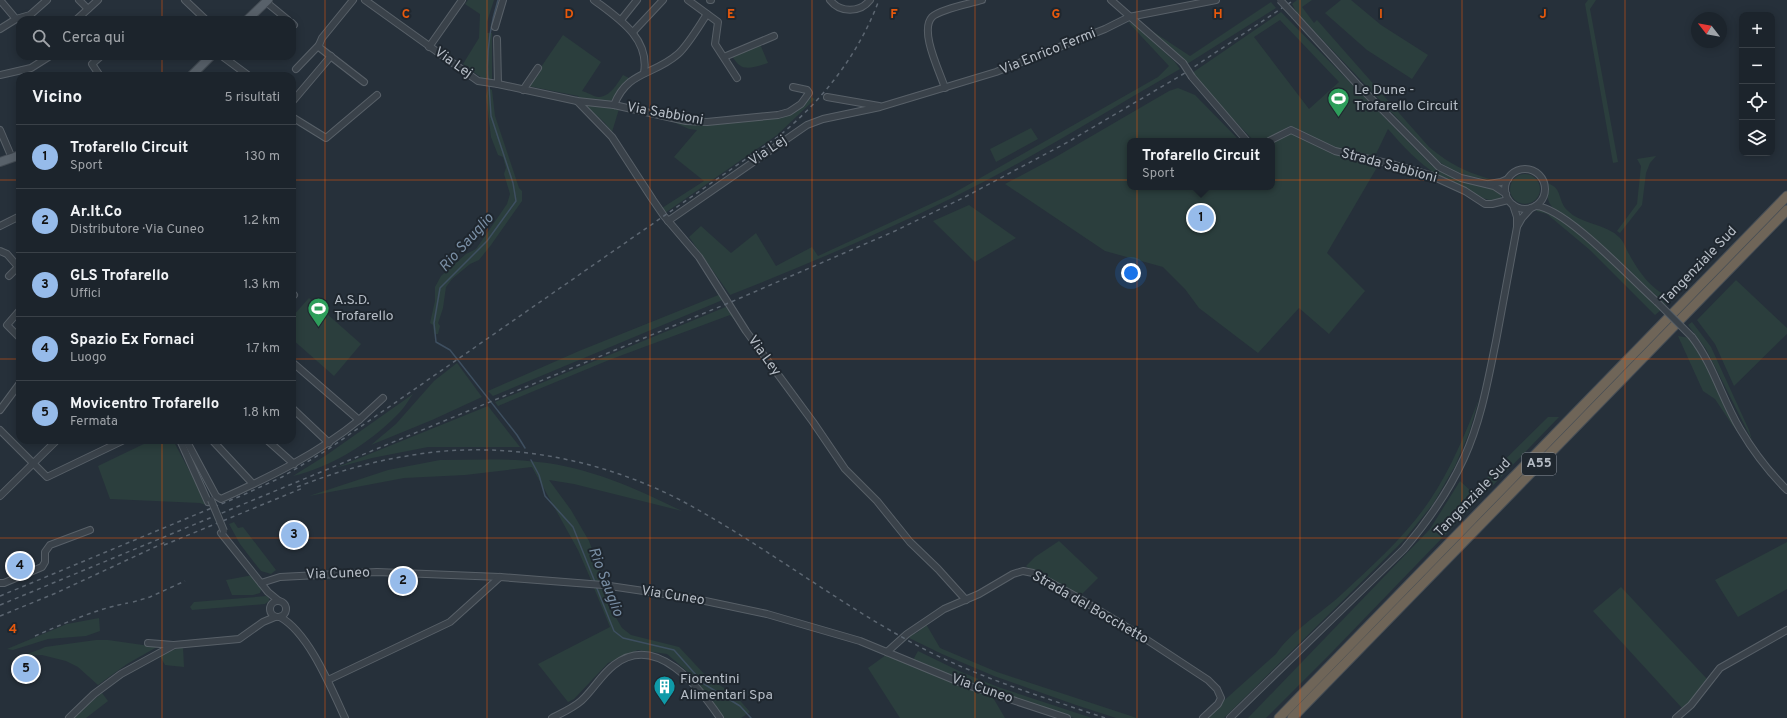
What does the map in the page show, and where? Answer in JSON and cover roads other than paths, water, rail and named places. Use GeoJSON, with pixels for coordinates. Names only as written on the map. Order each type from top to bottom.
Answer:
{"type":"FeatureCollection","features":[{"type":"Feature","properties":{"kind":"highway","name":"Tangenziale Sud"},"geometry":{"type":"LineString","coordinates":[[1279,718],[1787,196]]}},
{"type":"Feature","properties":{"kind":"highway","name":"Tangenziale Sud"},"geometry":{"type":"LineString","coordinates":[[1292,718],[1787,210]]}},
{"type":"Feature","properties":{"kind":"main road"},"geometry":{"type":"LineString","coordinates":[[251,16],[267,1]]}},
{"type":"Feature","properties":{"kind":"main road"},"geometry":{"type":"LineString","coordinates":[[195,72],[207,60]]}},
{"type":"Feature","properties":{"kind":"main road"},"geometry":{"type":"LineString","coordinates":[[0,162],[16,156]]}},
{"type":"Feature","properties":{"kind":"street"},"geometry":{"type":"LineString","coordinates":[[0,0],[16,19],[0,29]]}},
{"type":"Feature","properties":{"kind":"street"},"geometry":{"type":"LineString","coordinates":[[26,16],[30,15],[47,0]]}},
{"type":"Feature","properties":{"kind":"street"},"geometry":{"type":"LineString","coordinates":[[79,0],[88,9]]}},
{"type":"Feature","properties":{"kind":"street"},"geometry":{"type":"LineString","coordinates":[[80,16],[98,0]]}},
{"type":"Feature","properties":{"kind":"street"},"geometry":{"type":"LineString","coordinates":[[184,0],[191,3],[201,16]]}},
{"type":"Feature","properties":{"kind":"street"},"geometry":{"type":"LineString","coordinates":[[296,69],[319,44],[322,38],[353,0]]}},
{"type":"Feature","properties":{"kind":"street","name":"Via Lej"},"geometry":{"type":"LineString","coordinates":[[365,0],[478,81],[577,101],[614,105]]}},
{"type":"Feature","properties":{"kind":"street"},"geometry":{"type":"LineString","coordinates":[[429,47],[462,0]]}},
{"type":"Feature","properties":{"kind":"street"},"geometry":{"type":"LineString","coordinates":[[495,27],[503,0]]}},
{"type":"Feature","properties":{"kind":"street"},"geometry":{"type":"LineString","coordinates":[[594,0],[621,20],[633,32],[642,46],[645,66],[644,73]]}},
{"type":"Feature","properties":{"kind":"street"},"geometry":{"type":"LineString","coordinates":[[621,20],[637,0]]}},
{"type":"Feature","properties":{"kind":"street"},"geometry":{"type":"LineString","coordinates":[[633,32],[663,0]]}},
{"type":"Feature","properties":{"kind":"street"},"geometry":{"type":"LineString","coordinates":[[688,0],[718,22],[715,44],[737,78]]}},
{"type":"Feature","properties":{"kind":"street"},"geometry":{"type":"LineString","coordinates":[[830,0],[844,10],[855,9],[870,0]]}},
{"type":"Feature","properties":{"kind":"street"},"geometry":{"type":"LineString","coordinates":[[945,88],[928,39],[927,26],[932,18],[941,12],[982,0]]}},
{"type":"Feature","properties":{"kind":"street"},"geometry":{"type":"LineString","coordinates":[[1111,0],[1183,63],[1192,77],[1244,138]]}},
{"type":"Feature","properties":{"kind":"street","name":"Via Enrico Fermi"},"geometry":{"type":"LineString","coordinates":[[880,107],[996,72],[1105,29],[1129,17],[1216,0]]}},
{"type":"Feature","properties":{"kind":"street"},"geometry":{"type":"LineString","coordinates":[[1280,0],[1357,84],[1430,159],[1451,173],[1473,182],[1494,186],[1506,194]]}},
{"type":"Feature","properties":{"kind":"street"},"geometry":{"type":"LineString","coordinates":[[267,1],[284,16]]}},
{"type":"Feature","properties":{"kind":"street"},"geometry":{"type":"LineString","coordinates":[[614,105],[625,85],[644,73],[666,63],[679,53],[707,14]]}},
{"type":"Feature","properties":{"kind":"street"},"geometry":{"type":"LineString","coordinates":[[724,57],[774,36]]}},
{"type":"Feature","properties":{"kind":"street"},"geometry":{"type":"LineString","coordinates":[[492,84],[497,39]]}},
{"type":"Feature","properties":{"kind":"street"},"geometry":{"type":"LineString","coordinates":[[319,44],[320,48],[364,82]]}},
{"type":"Feature","properties":{"kind":"street"},"geometry":{"type":"LineString","coordinates":[[296,97],[331,56]]}},
{"type":"Feature","properties":{"kind":"street"},"geometry":{"type":"LineString","coordinates":[[0,75],[31,68],[44,60]]}},
{"type":"Feature","properties":{"kind":"street"},"geometry":{"type":"LineString","coordinates":[[96,60],[92,64],[97,72]]}},
{"type":"Feature","properties":{"kind":"street"},"geometry":{"type":"LineString","coordinates":[[227,60],[243,72]]}},
{"type":"Feature","properties":{"kind":"street"},"geometry":{"type":"LineString","coordinates":[[523,90],[538,68]]}},
{"type":"Feature","properties":{"kind":"street","name":"Via Sabbioni"},"geometry":{"type":"LineString","coordinates":[[614,105],[686,121],[732,121],[778,115],[789,112],[801,104],[809,93],[807,90],[793,87]]}},
{"type":"Feature","properties":{"kind":"street"},"geometry":{"type":"LineString","coordinates":[[296,119],[326,138],[377,95]]}},
{"type":"Feature","properties":{"kind":"street"},"geometry":{"type":"LineString","coordinates":[[827,98],[880,107]]}},
{"type":"Feature","properties":{"kind":"street","name":"Via Ley"},"geometry":{"type":"LineString","coordinates":[[577,101],[612,137],[653,200],[668,221],[699,257],[746,331],[813,422],[845,469],[877,501],[910,542],[938,569],[966,600]]}},
{"type":"Feature","properties":{"kind":"street","name":"Via Lej"},"geometry":{"type":"LineString","coordinates":[[668,221],[807,125],[823,119],[880,107]]}},
{"type":"Feature","properties":{"kind":"street"},"geometry":{"type":"LineString","coordinates":[[0,130],[16,156]]}},
{"type":"Feature","properties":{"kind":"street","name":"Strada Sabbioni"},"geometry":{"type":"LineString","coordinates":[[1275,138],[1291,130],[1335,151],[1401,166],[1430,175],[1465,191],[1485,204],[1511,203]]}},
{"type":"Feature","properties":{"kind":"street"},"geometry":{"type":"LineString","coordinates":[[1485,184],[1501,182],[1518,170],[1525,169],[1536,172],[1544,183],[1544,196],[1552,210],[1595,244],[1692,337],[1712,367],[1740,429],[1769,471],[1787,490]]}},
{"type":"Feature","properties":{"kind":"street"},"geometry":{"type":"LineString","coordinates":[[1230,718],[1404,549],[1428,520],[1465,457],[1489,380],[1517,227],[1517,217],[1506,194],[1505,186],[1508,178]]}},
{"type":"Feature","properties":{"kind":"street"},"geometry":{"type":"LineString","coordinates":[[1517,227],[1522,218],[1544,196]]}},
{"type":"Feature","properties":{"kind":"street"},"geometry":{"type":"LineString","coordinates":[[1511,203],[1518,208],[1534,207],[1552,210]]}},
{"type":"Feature","properties":{"kind":"street"},"geometry":{"type":"LineString","coordinates":[[0,226],[16,218]]}},
{"type":"Feature","properties":{"kind":"street"},"geometry":{"type":"LineString","coordinates":[[0,251],[7,254],[16,264]]}},
{"type":"Feature","properties":{"kind":"street"},"geometry":{"type":"LineString","coordinates":[[9,276],[16,270]]}},
{"type":"Feature","properties":{"kind":"street"},"geometry":{"type":"LineString","coordinates":[[16,315],[7,325],[16,334]]}},
{"type":"Feature","properties":{"kind":"street"},"geometry":{"type":"LineString","coordinates":[[296,365],[359,420]]}},
{"type":"Feature","properties":{"kind":"street"},"geometry":{"type":"LineString","coordinates":[[0,410],[16,388]]}},
{"type":"Feature","properties":{"kind":"street"},"geometry":{"type":"LineString","coordinates":[[188,444],[216,496],[220,498],[294,464],[329,443],[359,420],[383,398]]}},
{"type":"Feature","properties":{"kind":"street"},"geometry":{"type":"LineString","coordinates":[[296,412],[329,443]]}},
{"type":"Feature","properties":{"kind":"street"},"geometry":{"type":"LineString","coordinates":[[0,430],[46,476],[115,444]]}},
{"type":"Feature","properties":{"kind":"street"},"geometry":{"type":"LineString","coordinates":[[0,496],[53,444]]}},
{"type":"Feature","properties":{"kind":"street"},"geometry":{"type":"LineString","coordinates":[[182,444],[222,532],[268,592],[286,606],[286,611],[290,622],[312,652],[328,680],[345,718]]}},
{"type":"Feature","properties":{"kind":"street"},"geometry":{"type":"LineString","coordinates":[[216,444],[253,484]]}},
{"type":"Feature","properties":{"kind":"street"},"geometry":{"type":"LineString","coordinates":[[271,444],[294,464]]}},
{"type":"Feature","properties":{"kind":"street"},"geometry":{"type":"LineString","coordinates":[[0,582],[4,583],[42,567],[45,562],[45,552],[50,545],[90,530]]}},
{"type":"Feature","properties":{"kind":"street","name":"Via Cuneo"},"geometry":{"type":"LineString","coordinates":[[261,582],[280,577],[377,572],[500,577],[603,585],[691,598],[767,614],[860,641],[964,684],[1067,718]]}},
{"type":"Feature","properties":{"kind":"street","name":"Strada del Bocchetto"},"geometry":{"type":"LineString","coordinates":[[887,652],[907,634],[944,609],[966,600],[1018,572],[1033,574],[1125,626],[1208,680],[1217,689],[1221,698],[1218,704],[1204,718]]}},
{"type":"Feature","properties":{"kind":"street"},"geometry":{"type":"LineString","coordinates":[[328,680],[450,622],[500,577]]}},
{"type":"Feature","properties":{"kind":"street"},"geometry":{"type":"LineString","coordinates":[[268,592],[271,613],[290,622]]}},
{"type":"Feature","properties":{"kind":"street"},"geometry":{"type":"LineString","coordinates":[[263,622],[271,606],[279,601]]}},
{"type":"Feature","properties":{"kind":"street"},"geometry":{"type":"LineString","coordinates":[[148,642],[174,645],[239,639],[263,622],[278,617],[286,611]]}},
{"type":"Feature","properties":{"kind":"street"},"geometry":{"type":"LineString","coordinates":[[1676,718],[1691,705],[1720,668],[1787,630]]}},
{"type":"Feature","properties":{"kind":"street"},"geometry":{"type":"LineString","coordinates":[[69,718],[94,694],[121,674],[174,645]]}},
{"type":"Feature","properties":{"kind":"street"},"geometry":{"type":"LineString","coordinates":[[552,718],[579,702],[616,663],[635,656],[645,655],[664,659],[678,669],[720,718]]}},
{"type":"Feature","properties":{"kind":"waterway","name":"Rio Sauglio"},"geometry":{"type":"LineString","coordinates":[[488,81],[489,40],[498,0]]}},
{"type":"Feature","properties":{"kind":"waterway","name":"Rio Sauglio"},"geometry":{"type":"LineString","coordinates":[[489,85],[491,116],[513,183],[516,201],[487,241],[440,288],[434,323],[436,342],[450,350],[517,435],[525,448]]}},
{"type":"Feature","properties":{"kind":"waterway","name":"Rio Sauglio"},"geometry":{"type":"LineString","coordinates":[[531,460],[539,475],[545,496],[573,527],[595,582]]}},
{"type":"Feature","properties":{"kind":"waterway","name":"Rio Sauglio"},"geometry":{"type":"LineString","coordinates":[[596,586],[614,631],[623,638],[674,650],[704,684],[740,706],[751,718]]}},
{"type":"Feature","properties":{"kind":"railway"},"geometry":{"type":"LineString","coordinates":[[0,596],[243,495],[282,477],[327,450],[779,136],[810,107],[838,75],[861,39],[879,0]]}},
{"type":"Feature","properties":{"kind":"railway"},"geometry":{"type":"LineString","coordinates":[[0,605],[731,302],[895,231],[963,198],[1068,142],[1185,73],[1294,0]]}},
{"type":"Feature","properties":{"kind":"railway"},"geometry":{"type":"LineString","coordinates":[[297,487],[324,477],[393,458],[442,451],[514,451],[549,456],[619,474],[684,502],[714,519],[860,612],[920,647],[988,678],[1105,718]]}},
{"type":"Feature","properties":{"kind":"railway"},"geometry":{"type":"LineString","coordinates":[[164,545],[303,488]]}},
{"type":"Feature","properties":{"kind":"railway"},"geometry":{"type":"LineString","coordinates":[[0,616],[56,593],[168,541]]}},
{"type":"Feature","properties":{"kind":"railway"},"geometry":{"type":"LineString","coordinates":[[133,602],[150,597],[185,581]]}},
{"type":"Feature","properties":{"kind":"railway"},"geometry":{"type":"LineString","coordinates":[[35,636],[69,621],[128,603]]}},
{"type":"Feature","properties":{"kind":"place","name":"Le Dune - Trofarello Circuit"},"geometry":{"type":"Point","coordinates":[1338,118]}},
{"type":"Feature","properties":{"kind":"place","name":"Trofarello Circuit"},"geometry":{"type":"Point","coordinates":[1201,218]}},
{"type":"Feature","properties":{"kind":"place","name":"A.S.D. Trofarello"},"geometry":{"type":"Point","coordinates":[318,328]}},
{"type":"Feature","properties":{"kind":"place","name":"GLS Trofarello"},"geometry":{"type":"Point","coordinates":[294,535]}},
{"type":"Feature","properties":{"kind":"place","name":"Spazio Ex Fornaci"},"geometry":{"type":"Point","coordinates":[20,566]}},
{"type":"Feature","properties":{"kind":"place","name":"Ar.It.Co"},"geometry":{"type":"Point","coordinates":[403,581]}},
{"type":"Feature","properties":{"kind":"place","name":"Movicentro Trofarello"},"geometry":{"type":"Point","coordinates":[26,669]}},
{"type":"Feature","properties":{"kind":"place","name":"Fiorentini Alimentari Spa"},"geometry":{"type":"Point","coordinates":[664,706]}}]}
